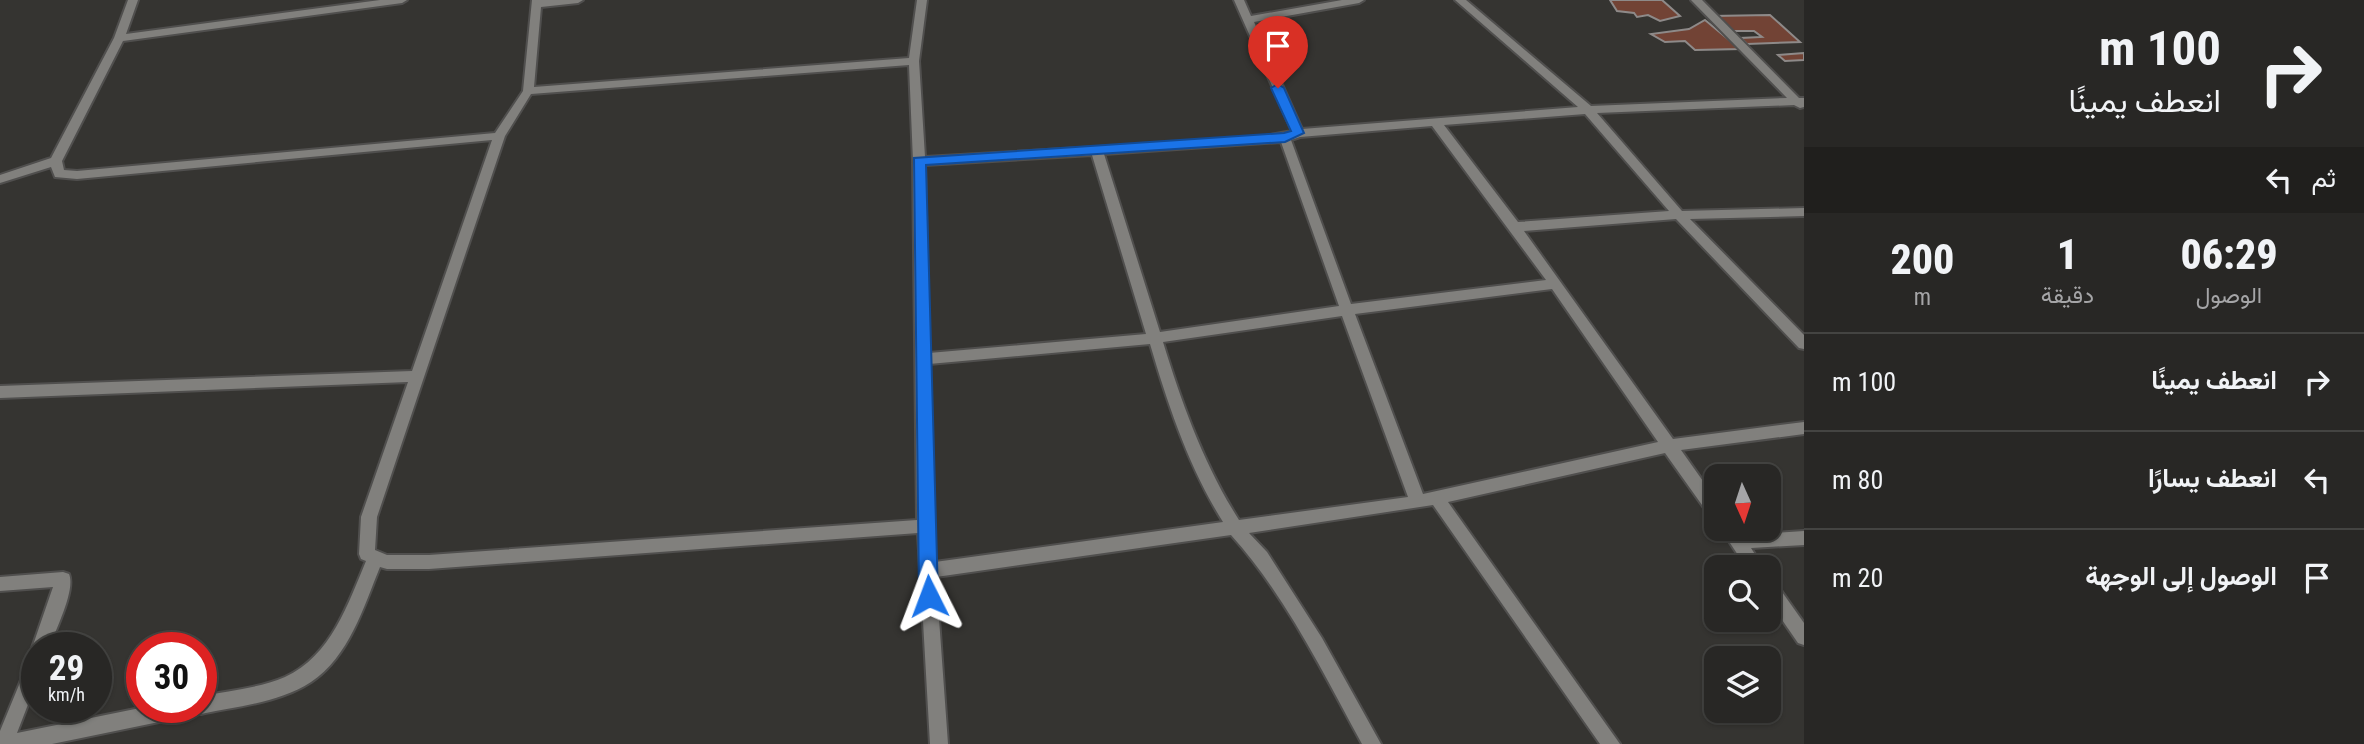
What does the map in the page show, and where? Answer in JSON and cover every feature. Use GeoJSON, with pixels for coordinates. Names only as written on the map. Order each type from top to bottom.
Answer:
{"type":"FeatureCollection","features":[{"type":"Feature","properties":{"kind":"street"},"geometry":{"type":"LineString","coordinates":[[133,0],[119,38],[56,161],[59,174],[78,175],[499,136]]}},
{"type":"Feature","properties":{"kind":"street"},"geometry":{"type":"LineString","coordinates":[[119,38],[402,0]]}},
{"type":"Feature","properties":{"kind":"street"},"geometry":{"type":"LineString","coordinates":[[578,0],[537,2],[528,91],[499,136],[369,517],[367,554],[375,559],[399,563],[429,562],[925,526]]}},
{"type":"Feature","properties":{"kind":"street"},"geometry":{"type":"LineString","coordinates":[[922,0],[914,61],[919,161],[925,526],[939,744]]}},
{"type":"Feature","properties":{"kind":"street"},"geometry":{"type":"LineString","coordinates":[[1239,0],[1292,135],[1347,310],[1418,502]]}},
{"type":"Feature","properties":{"kind":"street"},"geometry":{"type":"LineString","coordinates":[[1247,20],[1359,0]]}},
{"type":"Feature","properties":{"kind":"street"},"geometry":{"type":"LineString","coordinates":[[1460,0],[1588,110],[1679,215],[1804,344]]}},
{"type":"Feature","properties":{"kind":"street"},"geometry":{"type":"LineString","coordinates":[[1696,0],[1802,104]]}},
{"type":"Feature","properties":{"kind":"street"},"geometry":{"type":"LineString","coordinates":[[528,91],[914,61]]}},
{"type":"Feature","properties":{"kind":"street"},"geometry":{"type":"LineString","coordinates":[[919,161],[1097,151],[1588,110],[1802,104]]}},
{"type":"Feature","properties":{"kind":"street"},"geometry":{"type":"LineString","coordinates":[[1436,123],[1556,284],[1704,496]]}},
{"type":"Feature","properties":{"kind":"street"},"geometry":{"type":"LineString","coordinates":[[1097,151],[1170,388],[1210,488],[1235,528],[1261,557],[1316,644],[1372,744]]}},
{"type":"Feature","properties":{"kind":"street"},"geometry":{"type":"LineString","coordinates":[[0,179],[56,161]]}},
{"type":"Feature","properties":{"kind":"street"},"geometry":{"type":"LineString","coordinates":[[1515,227],[1679,215],[1804,212]]}},
{"type":"Feature","properties":{"kind":"street"},"geometry":{"type":"LineString","coordinates":[[922,359],[1156,338],[1347,310],[1556,284]]}},
{"type":"Feature","properties":{"kind":"street"},"geometry":{"type":"LineString","coordinates":[[0,392],[416,376]]}},
{"type":"Feature","properties":{"kind":"street"},"geometry":{"type":"LineString","coordinates":[[927,571],[1418,502],[1667,446],[1804,428]]}},
{"type":"Feature","properties":{"kind":"street"},"geometry":{"type":"LineString","coordinates":[[1437,498],[1611,744]]}},
{"type":"Feature","properties":{"kind":"street"},"geometry":{"type":"LineString","coordinates":[[1738,542],[1804,538]]}},
{"type":"Feature","properties":{"kind":"street"},"geometry":{"type":"LineString","coordinates":[[1738,542],[1747,555]]}},
{"type":"Feature","properties":{"kind":"street"},"geometry":{"type":"LineString","coordinates":[[217,702],[259,694],[289,684],[316,667],[330,653],[341,634],[375,559]]}},
{"type":"Feature","properties":{"kind":"street"},"geometry":{"type":"LineString","coordinates":[[0,584],[63,579],[45,632]]}},
{"type":"Feature","properties":{"kind":"street"},"geometry":{"type":"LineString","coordinates":[[1781,604],[1804,637]]}},
{"type":"Feature","properties":{"kind":"street"},"geometry":{"type":"LineString","coordinates":[[6,744],[21,702]]}},
{"type":"Feature","properties":{"kind":"street"},"geometry":{"type":"LineString","coordinates":[[6,744],[126,720]]}},
{"type":"Feature","properties":{"kind":"building"},"geometry":{"type":"Polygon","coordinates":[[[1610,0],[1662,0],[1680,16],[1660,21],[1648,15],[1637,17],[1634,13],[1617,11],[1610,0]]]}},
{"type":"Feature","properties":{"kind":"building"},"geometry":{"type":"Polygon","coordinates":[[[1770,15],[1800,42],[1747,44],[1741,38],[1762,37],[1754,31],[1728,31],[1713,16],[1770,15]]]}},
{"type":"Feature","properties":{"kind":"building"},"geometry":{"type":"Polygon","coordinates":[[[1705,20],[1740,49],[1695,50],[1685,41],[1665,42],[1651,34],[1689,29],[1705,20]]]}},
{"type":"Feature","properties":{"kind":"building"},"geometry":{"type":"Polygon","coordinates":[[[1804,53],[1804,60],[1785,61],[1778,55],[1804,53]]]}},
{"type":"Feature","properties":{"kind":"route"},"geometry":{"type":"LineString","coordinates":[[929,596],[925,526],[919,161],[1285,138],[1298,133],[1278,88]]}}]}
